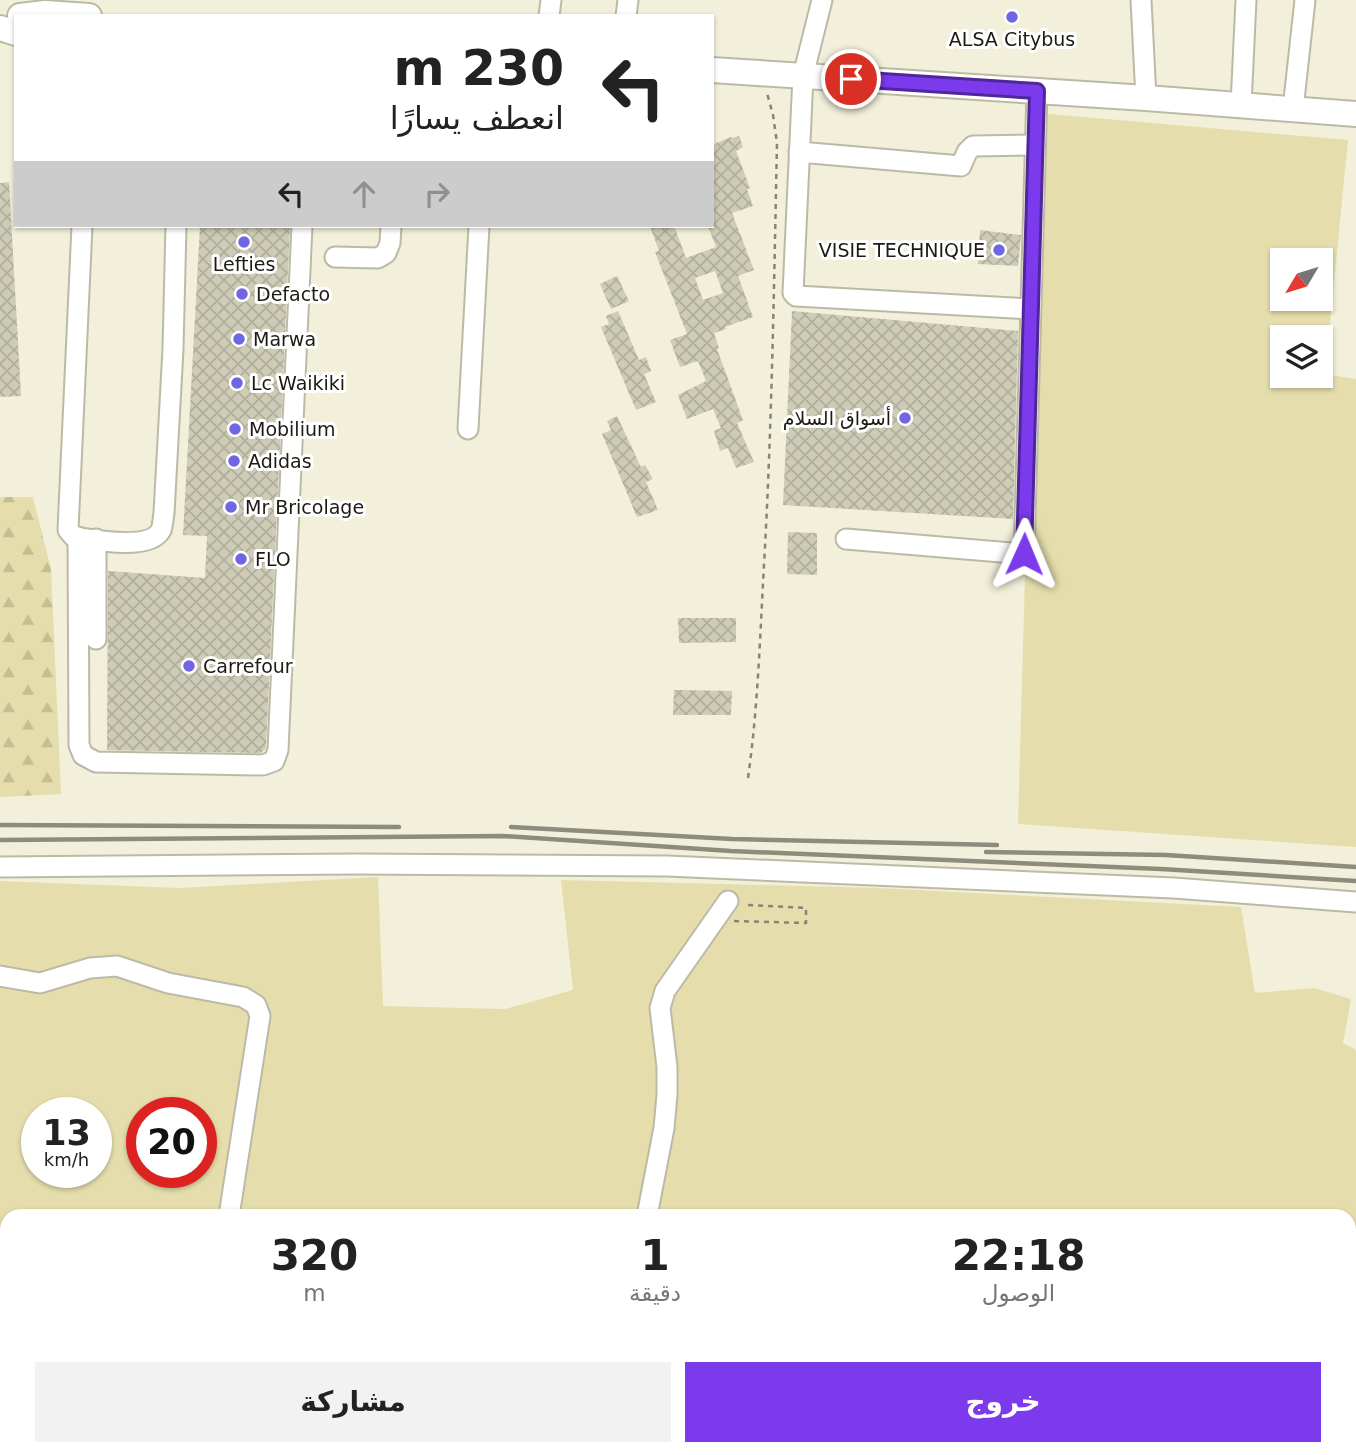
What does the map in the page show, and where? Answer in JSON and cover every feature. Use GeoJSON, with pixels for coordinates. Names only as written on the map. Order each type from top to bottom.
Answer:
{"type":"FeatureCollection","features":[{"type":"Feature","properties":{"kind":"main road"},"geometry":{"type":"LineString","coordinates":[[27,14],[44,10],[74,14]]}},
{"type":"Feature","properties":{"kind":"main road"},"geometry":{"type":"LineString","coordinates":[[714,70],[1356,114]]}},
{"type":"Feature","properties":{"kind":"street"},"geometry":{"type":"LineString","coordinates":[[822,0],[803,76],[792,289],[796,296],[1030,310]]}},
{"type":"Feature","properties":{"kind":"street"},"geometry":{"type":"LineString","coordinates":[[1141,0],[1146,98]]}},
{"type":"Feature","properties":{"kind":"street"},"geometry":{"type":"LineString","coordinates":[[1241,105],[1246,0]]}},
{"type":"Feature","properties":{"kind":"street"},"geometry":{"type":"LineString","coordinates":[[1293,109],[1305,0]]}},
{"type":"Feature","properties":{"kind":"street"},"geometry":{"type":"LineString","coordinates":[[846,539],[1024,554],[1037,91]]}},
{"type":"Feature","properties":{"kind":"street"},"geometry":{"type":"LineString","coordinates":[[799,152],[961,166],[972,146],[1035,145]]}},
{"type":"Feature","properties":{"kind":"street"},"geometry":{"type":"LineString","coordinates":[[82,228],[67,525],[70,534],[139,543],[151,539],[160,531],[164,513],[176,228]]}},
{"type":"Feature","properties":{"kind":"street"},"geometry":{"type":"LineString","coordinates":[[87,538],[79,745],[83,755],[96,762],[263,765],[274,761],[278,750],[302,228]]}},
{"type":"Feature","properties":{"kind":"street"},"geometry":{"type":"LineString","coordinates":[[335,257],[377,258],[386,253],[391,228]]}},
{"type":"Feature","properties":{"kind":"street"},"geometry":{"type":"LineString","coordinates":[[468,429],[479,228]]}},
{"type":"Feature","properties":{"kind":"street"},"geometry":{"type":"LineString","coordinates":[[87,538],[96,639]]}},
{"type":"Feature","properties":{"kind":"street"},"geometry":{"type":"LineString","coordinates":[[0,867],[356,864],[667,866],[1174,888],[1356,902]]}},
{"type":"Feature","properties":{"kind":"street"},"geometry":{"type":"LineString","coordinates":[[648,1209],[664,1129],[667,1095],[661,1002],[665,991],[714,920],[737,903]]}},
{"type":"Feature","properties":{"kind":"street"},"geometry":{"type":"LineString","coordinates":[[0,976],[40,983],[90,968],[117,966],[168,983],[243,997],[256,1005],[260,1016],[230,1209]]}},
{"type":"Feature","properties":{"kind":"path"},"geometry":{"type":"LineString","coordinates":[[748,778],[754,731],[772,424],[777,144],[773,115],[760,74]]}},
{"type":"Feature","properties":{"kind":"path"},"geometry":{"type":"LineString","coordinates":[[714,920],[806,923],[806,908],[737,903]]}},
{"type":"Feature","properties":{"kind":"green space"},"geometry":{"type":"Polygon","coordinates":[[[1038,113],[1348,140],[1334,282],[1334,248],[1270,248],[1270,312],[1331,312],[1330,325],[1270,325],[1270,388],[1333,388],[1333,375],[1356,379],[1356,847],[1018,824],[1038,113]]]}},
{"type":"Feature","properties":{"kind":"green space"},"geometry":{"type":"Polygon","coordinates":[[[0,497],[33,497],[51,569],[61,794],[0,797],[0,497]]]}},
{"type":"Feature","properties":{"kind":"green space"},"geometry":{"type":"Polygon","coordinates":[[[378,877],[383,1006],[505,1009],[573,990],[561,880],[879,888],[1241,907],[1255,993],[1314,988],[1351,999],[1343,1043],[1356,1050],[1356,1209],[0,1209],[0,881],[180,888],[378,877]]]}},
{"type":"Feature","properties":{"kind":"building"},"geometry":{"type":"Polygon","coordinates":[[[739,136],[743,147],[736,151],[750,188],[747,189],[753,206],[732,213],[754,270],[738,276],[753,317],[714,333],[719,348],[717,349],[743,420],[737,423],[754,462],[736,468],[728,448],[720,451],[714,431],[721,428],[713,409],[687,419],[678,395],[706,381],[698,361],[680,367],[670,340],[687,334],[655,252],[659,251],[651,228],[675,228],[686,258],[716,247],[709,228],[714,228],[714,144],[739,136]],[[715,271],[695,278],[703,300],[723,293],[715,271]]]}},
{"type":"Feature","properties":{"kind":"building"},"geometry":{"type":"Polygon","coordinates":[[[9,182],[21,396],[0,397],[0,183],[9,182]]]}},
{"type":"Feature","properties":{"kind":"building"},"geometry":{"type":"Polygon","coordinates":[[[200,228],[290,228],[266,748],[261,753],[107,750],[108,571],[205,578],[207,536],[183,535],[200,228]]]}},
{"type":"Feature","properties":{"kind":"building","name":"VISIE TECHNIQUE"},"geometry":{"type":"Polygon","coordinates":[[[980,230],[1021,235],[1018,266],[978,264],[980,230]]]}},
{"type":"Feature","properties":{"kind":"building"},"geometry":{"type":"Polygon","coordinates":[[[617,276],[629,301],[611,309],[600,284],[617,276]]]}},
{"type":"Feature","properties":{"kind":"building"},"geometry":{"type":"Polygon","coordinates":[[[618,311],[639,360],[646,357],[651,371],[644,374],[656,402],[636,410],[601,327],[609,324],[606,316],[618,311]]]}},
{"type":"Feature","properties":{"kind":"building","name":"أسواق السلام"},"geometry":{"type":"Polygon","coordinates":[[[792,311],[1018,331],[1013,519],[783,505],[792,311]]]}},
{"type":"Feature","properties":{"kind":"building"},"geometry":{"type":"Polygon","coordinates":[[[617,416],[641,467],[645,465],[653,479],[646,482],[658,510],[637,517],[602,434],[611,430],[607,421],[617,416]]]}},
{"type":"Feature","properties":{"kind":"building"},"geometry":{"type":"Polygon","coordinates":[[[788,532],[817,533],[817,575],[787,574],[788,532]]]}},
{"type":"Feature","properties":{"kind":"building"},"geometry":{"type":"Polygon","coordinates":[[[678,618],[736,618],[736,642],[679,643],[678,618]]]}},
{"type":"Feature","properties":{"kind":"building"},"geometry":{"type":"Polygon","coordinates":[[[674,690],[732,691],[731,715],[673,715],[674,690]]]}},
{"type":"Feature","properties":{"kind":"railway"},"geometry":{"type":"LineString","coordinates":[[0,825],[399,827]]}},
{"type":"Feature","properties":{"kind":"railway"},"geometry":{"type":"LineString","coordinates":[[511,827],[732,839],[997,845]]}},
{"type":"Feature","properties":{"kind":"railway"},"geometry":{"type":"LineString","coordinates":[[0,840],[503,836],[731,851],[1161,869],[1356,881]]}},
{"type":"Feature","properties":{"kind":"railway"},"geometry":{"type":"LineString","coordinates":[[986,852],[1166,855],[1356,867]]}},
{"type":"Feature","properties":{"kind":"place","name":"ALSA Citybus"},"geometry":{"type":"Point","coordinates":[1012,17]}},
{"type":"Feature","properties":{"kind":"place","name":"Lefties"},"geometry":{"type":"Point","coordinates":[244,242]}},
{"type":"Feature","properties":{"kind":"place","name":"VISIE TECHNIQUE"},"geometry":{"type":"Point","coordinates":[999,250]}},
{"type":"Feature","properties":{"kind":"place","name":"Defacto"},"geometry":{"type":"Point","coordinates":[242,294]}},
{"type":"Feature","properties":{"kind":"place","name":"Marwa"},"geometry":{"type":"Point","coordinates":[239,339]}},
{"type":"Feature","properties":{"kind":"place","name":"Lc Waikiki"},"geometry":{"type":"Point","coordinates":[237,383]}},
{"type":"Feature","properties":{"kind":"place","name":"أسواق السلام"},"geometry":{"type":"Point","coordinates":[905,418]}},
{"type":"Feature","properties":{"kind":"place","name":"Mobilium"},"geometry":{"type":"Point","coordinates":[235,429]}},
{"type":"Feature","properties":{"kind":"place","name":"Adidas"},"geometry":{"type":"Point","coordinates":[234,461]}},
{"type":"Feature","properties":{"kind":"place","name":"Mr Bricolage"},"geometry":{"type":"Point","coordinates":[231,507]}},
{"type":"Feature","properties":{"kind":"place","name":"FLO"},"geometry":{"type":"Point","coordinates":[241,559]}},
{"type":"Feature","properties":{"kind":"place","name":"Carrefour"},"geometry":{"type":"Point","coordinates":[189,666]}},
{"type":"Feature","properties":{"kind":"route"},"geometry":{"type":"LineString","coordinates":[[851,79],[1037,91],[1024,554]]}}]}
